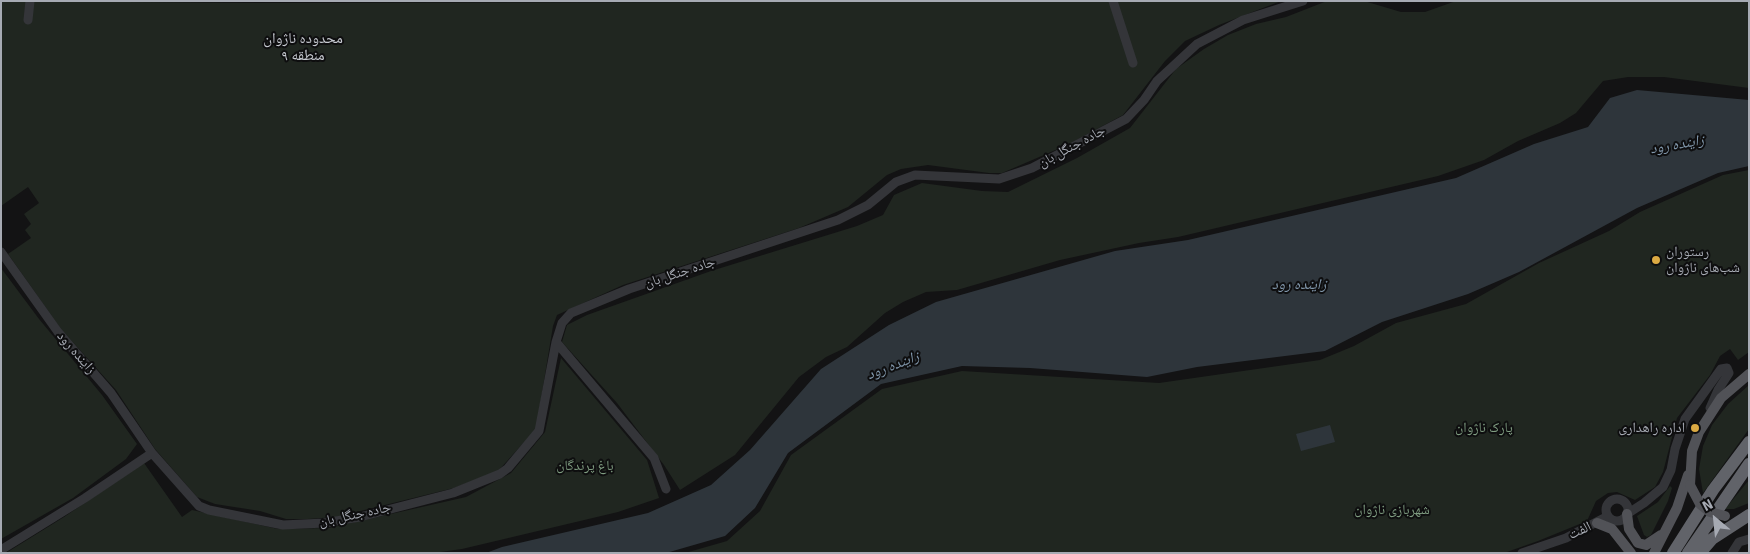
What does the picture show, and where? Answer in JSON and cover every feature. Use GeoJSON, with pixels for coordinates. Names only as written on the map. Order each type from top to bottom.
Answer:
{"type":"FeatureCollection","features":[{"type":"Feature","properties":{"kind":"highway"},"geometry":{"type":"LineString","coordinates":[[1673,553],[1713,490],[1749,442]]}},
{"type":"Feature","properties":{"kind":"highway"},"geometry":{"type":"LineString","coordinates":[[1688,553],[1749,464]]}},
{"type":"Feature","properties":{"kind":"highway"},"geometry":{"type":"LineString","coordinates":[[1702,553],[1712,538],[1749,514]]}},
{"type":"Feature","properties":{"kind":"main road"},"geometry":{"type":"LineString","coordinates":[[1749,370],[1733,385],[1707,416],[1692,451],[1690,470],[1690,486],[1700,504],[1710,512],[1740,517],[1749,514]]}},
{"type":"Feature","properties":{"kind":"main road"},"geometry":{"type":"LineString","coordinates":[[1733,385],[1749,374]]}},
{"type":"Feature","properties":{"kind":"main road"},"geometry":{"type":"LineString","coordinates":[[1654,553],[1677,508],[1690,470]]}},
{"type":"Feature","properties":{"kind":"main road"},"geometry":{"type":"LineString","coordinates":[[1627,514],[1629,529],[1638,543],[1646,545],[1666,531]]}},
{"type":"Feature","properties":{"kind":"main road"},"geometry":{"type":"LineString","coordinates":[[1597,523],[1612,529],[1631,553]]}},
{"type":"Feature","properties":{"kind":"street"},"geometry":{"type":"LineString","coordinates":[[28,20],[30,1]]}},
{"type":"Feature","properties":{"kind":"street"},"geometry":{"type":"LineString","coordinates":[[1113,1],[1133,63]]}},
{"type":"Feature","properties":{"kind":"street","name":"جاده جنگل بان"},"geometry":{"type":"LineString","coordinates":[[152,453],[199,506],[210,510],[283,524],[324,523],[360,517],[452,493],[491,478],[508,468],[539,431],[556,342],[562,323],[572,313],[629,289],[838,220],[868,205],[896,182],[916,175],[999,179],[1032,168],[1126,119],[1163,74],[1197,44],[1243,20],[1286,4],[1303,1]]}},
{"type":"Feature","properties":{"kind":"street","name":"زاینده رود"},"geometry":{"type":"LineString","coordinates":[[1,252],[58,332],[111,393],[152,453]]}},
{"type":"Feature","properties":{"kind":"street"},"geometry":{"type":"LineString","coordinates":[[556,342],[654,458],[666,489]]}},
{"type":"Feature","properties":{"kind":"street"},"geometry":{"type":"LineString","coordinates":[[1627,514],[1626,504],[1616,499],[1607,505],[1608,516],[1619,520],[1644,503],[1663,487],[1671,470],[1675,449],[1685,419],[1721,368],[1727,368],[1729,373],[1718,390],[1707,416]]}},
{"type":"Feature","properties":{"kind":"street"},"geometry":{"type":"LineString","coordinates":[[1,550],[86,498],[152,453]]}},
{"type":"Feature","properties":{"kind":"street","name":"الفت"},"geometry":{"type":"LineString","coordinates":[[1522,553],[1566,538],[1608,516]]}},
{"type":"Feature","properties":{"kind":"street"},"geometry":{"type":"LineString","coordinates":[[1708,553],[1712,538]]}},
{"type":"Feature","properties":{"kind":"street"},"geometry":{"type":"LineString","coordinates":[[1732,553],[1738,542],[1749,539]]}},
{"type":"Feature","properties":{"kind":"green space"},"geometry":{"type":"Polygon","coordinates":[[[1,1],[253,3],[1281,1],[1219,25],[1185,41],[1165,61],[1123,115],[1067,145],[1002,173],[928,165],[901,169],[887,175],[848,207],[799,228],[623,285],[557,315],[553,326],[536,429],[498,471],[454,488],[336,517],[286,519],[260,511],[215,504],[197,497],[155,449],[116,390],[61,329],[8,254],[31,238],[25,230],[31,224],[24,214],[39,203],[28,187],[1,206],[1,1]]]}},
{"type":"Feature","properties":{"kind":"green space"},"geometry":{"type":"Polygon","coordinates":[[[1327,1],[1364,1],[1401,12],[1425,12],[1456,1],[1749,1],[1749,88],[1664,77],[1628,77],[1603,81],[1576,113],[1560,123],[1518,141],[1484,160],[1438,176],[1178,237],[1139,243],[1060,260],[957,290],[926,292],[903,302],[885,313],[847,347],[826,357],[799,377],[735,455],[680,490],[664,465],[617,403],[562,342],[567,325],[587,315],[711,271],[857,226],[883,215],[894,195],[922,183],[982,191],[1008,192],[1077,158],[1130,128],[1176,69],[1204,49],[1228,35],[1256,24],[1286,17],[1327,1]]]}},
{"type":"Feature","properties":{"kind":"green space","name":"پارک ناژوان"},"geometry":{"type":"Polygon","coordinates":[[[1749,170],[1749,352],[1738,360],[1730,349],[1720,356],[1710,375],[1677,418],[1663,472],[1655,487],[1635,500],[1617,492],[1608,493],[1596,501],[1587,521],[1538,541],[1504,553],[685,553],[727,541],[760,511],[791,455],[882,389],[962,371],[1159,383],[1320,360],[1354,346],[1396,323],[1466,304],[1539,263],[1609,231],[1640,212],[1723,175],[1749,170]]]}},
{"type":"Feature","properties":{"kind":"green space"},"geometry":{"type":"Polygon","coordinates":[[[1,268],[39,319],[102,395],[137,444],[126,459],[73,498],[1,539],[1,268]]]}},
{"type":"Feature","properties":{"kind":"green space","name":"باغ پرندگان"},"geometry":{"type":"Polygon","coordinates":[[[561,358],[647,460],[659,498],[618,512],[462,549],[433,553],[6,553],[64,517],[144,463],[182,517],[192,510],[278,529],[329,528],[466,497],[511,473],[545,432],[561,358]]]}},
{"type":"Feature","properties":{"kind":"green space"},"geometry":{"type":"Polygon","coordinates":[[[1749,385],[1749,429],[1703,493],[1699,469],[1703,446],[1712,425],[1728,404],[1749,385]]]}},
{"type":"Feature","properties":{"kind":"green space"},"geometry":{"type":"Polygon","coordinates":[[[1749,480],[1749,503],[1734,509],[1725,509],[1749,480]]]}},
{"type":"Feature","properties":{"kind":"green space"},"geometry":{"type":"Polygon","coordinates":[[[1670,486],[1672,488],[1668,501],[1651,535],[1647,537],[1644,535],[1637,516],[1658,502],[1670,486]]]}},
{"type":"Feature","properties":{"kind":"water","name":"زاینده رود"},"geometry":{"type":"Polygon","coordinates":[[[1637,90],[1749,100],[1749,166],[1718,173],[1637,208],[1519,272],[1468,294],[1382,322],[1325,351],[1197,367],[1147,377],[1030,368],[962,366],[881,384],[788,453],[755,508],[725,536],[666,553],[486,553],[502,547],[648,513],[711,485],[750,450],[821,369],[889,325],[936,302],[1115,251],[1188,240],[1456,178],[1534,144],[1588,127],[1610,98],[1637,90]]]}},
{"type":"Feature","properties":{"kind":"water"},"geometry":{"type":"Polygon","coordinates":[[[1330,425],[1335,442],[1301,451],[1296,434],[1330,425]]]}},
{"type":"Feature","properties":{"kind":"place","name":"رستوران شب‌های ناژوان"},"geometry":{"type":"Point","coordinates":[1656,260]}},
{"type":"Feature","properties":{"kind":"place","name":"اداره راهداری"},"geometry":{"type":"Point","coordinates":[1695,428]}},
{"type":"Feature","properties":{"kind":"district","name":"محدوده ناژوان منطقه ۹"},"geometry":{"type":"Point","coordinates":[303,48]}},
{"type":"Feature","properties":{"kind":"park label","name":"شهربازی ناژوان"},"geometry":{"type":"Point","coordinates":[1392,510]}}]}
